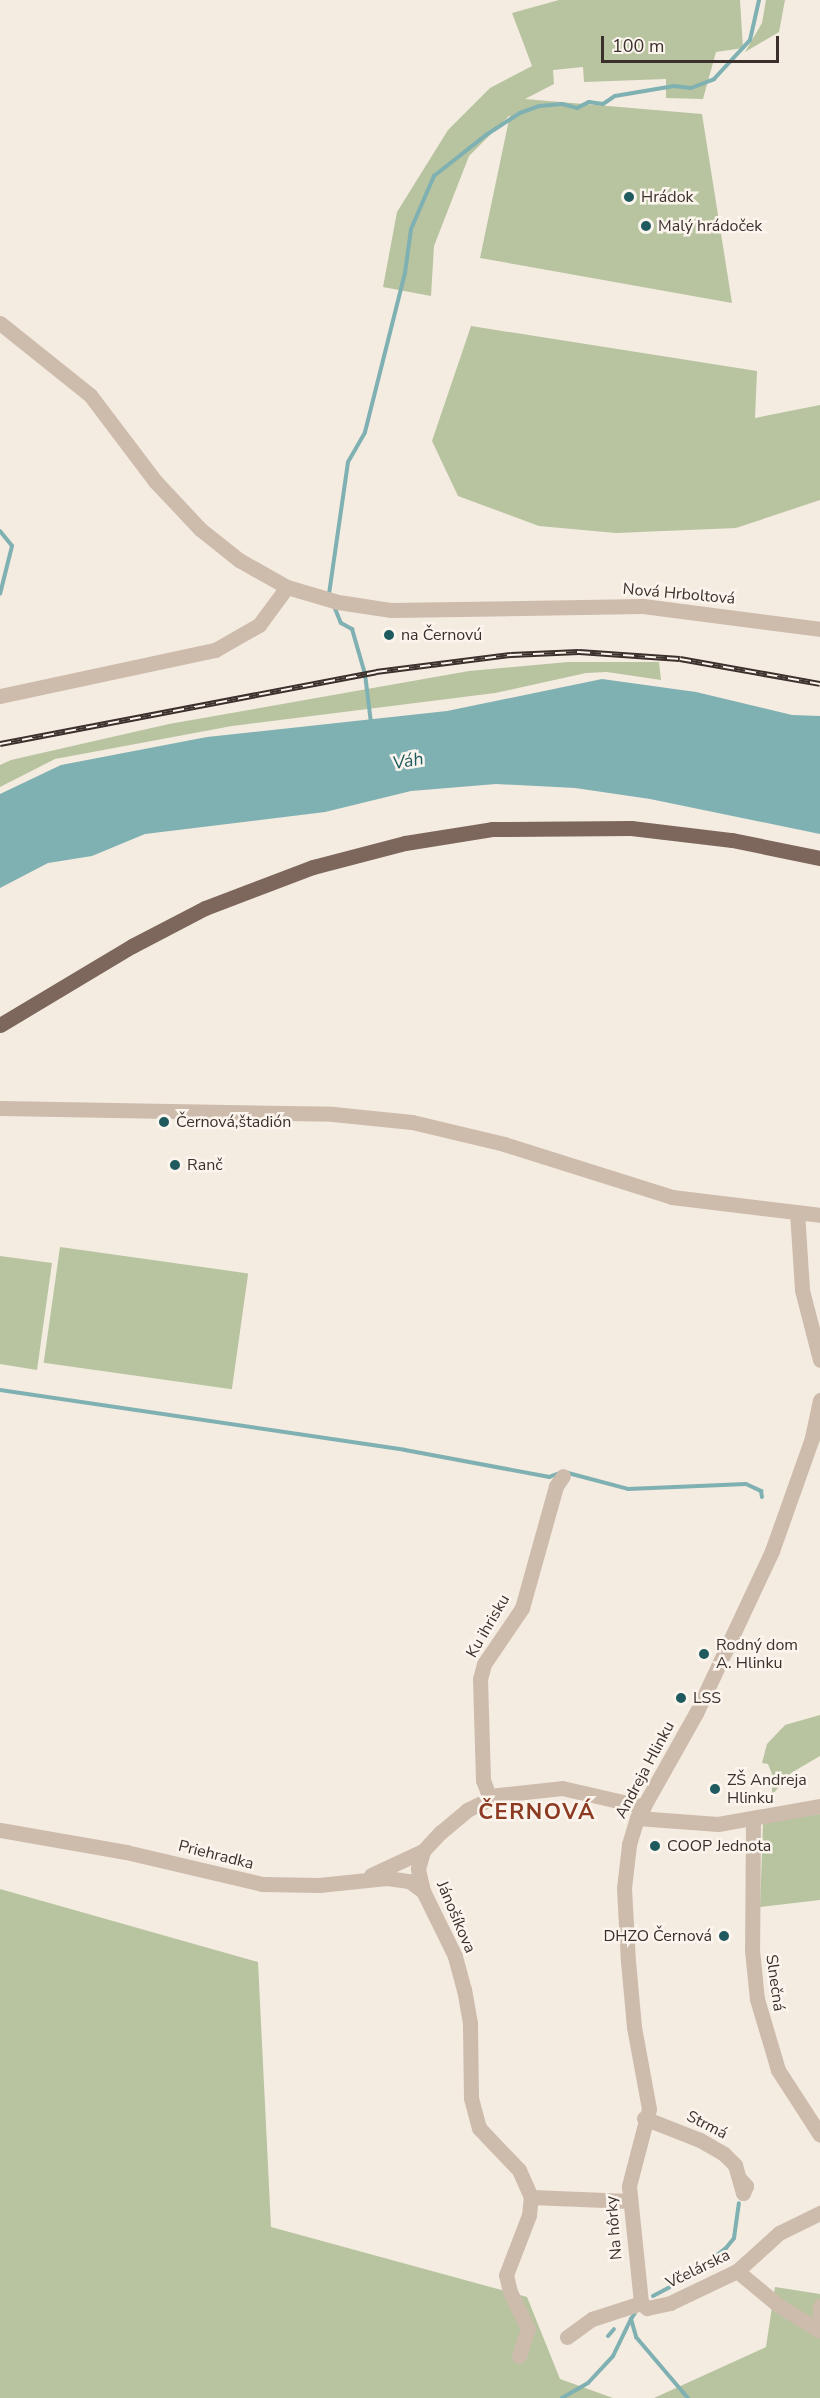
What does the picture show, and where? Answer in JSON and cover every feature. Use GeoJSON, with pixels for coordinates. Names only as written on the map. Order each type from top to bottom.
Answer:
{"type":"FeatureCollection","features":[{"type":"Feature","properties":{"kind":"main road"},"geometry":{"type":"LineString","coordinates":[[0,1025],[122,951],[205,908],[313,867],[405,843],[492,829],[607,827],[690,834],[820,858]]}},
{"type":"Feature","properties":{"kind":"street","name":"Nová Hrboltová"},"geometry":{"type":"LineString","coordinates":[[0,323],[90,395],[155,481],[200,529],[239,560],[287,587],[332,600],[403,611],[535,606],[643,606],[820,629]]}},
{"type":"Feature","properties":{"kind":"street"},"geometry":{"type":"LineString","coordinates":[[0,696],[215,650],[258,625],[287,587]]}},
{"type":"Feature","properties":{"kind":"street"},"geometry":{"type":"LineString","coordinates":[[0,1108],[333,1114],[412,1122],[504,1144],[672,1197],[820,1215]]}},
{"type":"Feature","properties":{"kind":"street"},"geometry":{"type":"LineString","coordinates":[[797,1212],[802,1290],[815,1318],[820,1353]]}},
{"type":"Feature","properties":{"kind":"street","name":"Andreja Hlinku"},"geometry":{"type":"LineString","coordinates":[[647,2113],[634,2026],[624,1888],[628,1845],[640,1812],[696,1713],[772,1551],[812,1438],[820,1400]]}},
{"type":"Feature","properties":{"kind":"street","name":"Ku ihrisku"},"geometry":{"type":"LineString","coordinates":[[490,1799],[483,1780],[480,1679],[484,1664],[522,1608],[556,1486],[562,1476]]}},
{"type":"Feature","properties":{"kind":"street"},"geometry":{"type":"LineString","coordinates":[[354,1881],[423,1851],[467,1810],[490,1799],[527,1789],[562,1788],[640,1812],[718,1824],[753,1820],[820,1806]]}},
{"type":"Feature","properties":{"kind":"street","name":"Slnečná"},"geometry":{"type":"LineString","coordinates":[[753,1820],[752,1950],[757,1999],[778,2070],[820,2134]]}},
{"type":"Feature","properties":{"kind":"street","name":"Priehradka"},"geometry":{"type":"LineString","coordinates":[[0,1830],[126,1852],[262,1884],[319,1886],[354,1881],[409,1881],[423,1891]]}},
{"type":"Feature","properties":{"kind":"street","name":"Jánošíkova"},"geometry":{"type":"LineString","coordinates":[[423,1851],[418,1869],[423,1891],[443,1925],[465,1990],[470,2023],[471,2103],[480,2128],[519,2170],[531,2197]]}},
{"type":"Feature","properties":{"kind":"street","name":"Strmá"},"geometry":{"type":"LineString","coordinates":[[647,2113],[724,2154],[735,2165],[740,2179]]}},
{"type":"Feature","properties":{"kind":"street","name":"Na hôrky"},"geometry":{"type":"LineString","coordinates":[[644,2305],[629,2201],[647,2113]]}},
{"type":"Feature","properties":{"kind":"street"},"geometry":{"type":"LineString","coordinates":[[519,2356],[528,2329],[510,2292],[506,2275],[512,2252],[529,2215],[531,2197],[629,2201]]}},
{"type":"Feature","properties":{"kind":"street","name":"Včelárska"},"geometry":{"type":"LineString","coordinates":[[567,2337],[592,2319],[644,2305],[669,2303],[737,2271],[779,2233],[820,2213]]}},
{"type":"Feature","properties":{"kind":"street"},"geometry":{"type":"LineString","coordinates":[[737,2271],[778,2305],[820,2331]]}},
{"type":"Feature","properties":{"kind":"street"},"geometry":{"type":"LineString","coordinates":[[820,2306],[820,2315]]}},
{"type":"Feature","properties":{"kind":"green space"},"geometry":{"type":"Polygon","coordinates":[[[559,0],[740,0],[743,48],[716,52],[703,99],[666,98],[666,79],[584,82],[583,67],[553,70],[554,84],[525,99],[702,114],[732,303],[480,258],[510,115],[469,156],[434,246],[431,296],[383,287],[397,212],[448,130],[490,88],[532,66],[512,13],[559,0]]]}},
{"type":"Feature","properties":{"kind":"green space"},"geometry":{"type":"Polygon","coordinates":[[[766,0],[785,0],[779,32],[745,52],[762,23],[766,0]]]}},
{"type":"Feature","properties":{"kind":"green space"},"geometry":{"type":"Polygon","coordinates":[[[471,326],[757,371],[755,418],[820,405],[820,500],[736,528],[616,533],[539,526],[458,496],[432,441],[471,326]]]}},
{"type":"Feature","properties":{"kind":"green space"},"geometry":{"type":"Polygon","coordinates":[[[568,662],[659,662],[661,680],[607,672],[586,673],[495,693],[232,726],[55,759],[0,787],[0,765],[11,760],[169,724],[469,671],[568,662]]]}},
{"type":"Feature","properties":{"kind":"green space"},"geometry":{"type":"Polygon","coordinates":[[[60,1247],[248,1273],[232,1389],[44,1363],[60,1247]]]}},
{"type":"Feature","properties":{"kind":"green space"},"geometry":{"type":"Polygon","coordinates":[[[0,1256],[52,1263],[37,1370],[0,1364],[0,1256]]]}},
{"type":"Feature","properties":{"kind":"green space"},"geometry":{"type":"Polygon","coordinates":[[[820,1715],[820,1756],[791,1773],[772,1795],[772,1774],[768,1764],[762,1763],[767,1744],[785,1725],[820,1715]]]}},
{"type":"Feature","properties":{"kind":"green space"},"geometry":{"type":"Polygon","coordinates":[[[820,1814],[820,1900],[760,1907],[763,1823],[820,1814]]]}},
{"type":"Feature","properties":{"kind":"green space"},"geometry":{"type":"Polygon","coordinates":[[[0,1889],[258,1962],[271,2227],[527,2297],[560,2379],[613,2398],[0,2398],[0,1889]]]}},
{"type":"Feature","properties":{"kind":"green space"},"geometry":{"type":"Polygon","coordinates":[[[775,2287],[820,2294],[820,2398],[654,2398],[766,2347],[775,2287]]]}},
{"type":"Feature","properties":{"kind":"water","name":"Váh"},"geometry":{"type":"Polygon","coordinates":[[[602,679],[696,692],[792,715],[820,716],[820,834],[650,799],[575,788],[496,784],[411,791],[325,812],[145,834],[92,856],[48,863],[0,888],[0,794],[61,765],[207,737],[447,711],[602,679]]]}},
{"type":"Feature","properties":{"kind":"waterway"},"geometry":{"type":"LineString","coordinates":[[329,594],[348,462],[365,432],[405,273],[411,229],[434,176],[486,135],[520,113],[539,106],[562,104],[577,108],[589,102],[603,104],[615,96],[674,86],[691,88],[714,79],[750,40],[759,0]]}},
{"type":"Feature","properties":{"kind":"waterway"},"geometry":{"type":"LineString","coordinates":[[0,531],[12,546],[0,594]]}},
{"type":"Feature","properties":{"kind":"waterway"},"geometry":{"type":"LineString","coordinates":[[334,606],[341,623],[352,629],[365,674],[371,723]]}},
{"type":"Feature","properties":{"kind":"waterway"},"geometry":{"type":"LineString","coordinates":[[0,1390],[405,1450],[549,1477],[557,1474]]}},
{"type":"Feature","properties":{"kind":"waterway"},"geometry":{"type":"LineString","coordinates":[[568,1473],[628,1489],[746,1484],[761,1491],[762,1497]]}},
{"type":"Feature","properties":{"kind":"waterway"},"geometry":{"type":"LineString","coordinates":[[653,2296],[691,2276],[726,2248],[734,2238],[739,2203]]}},
{"type":"Feature","properties":{"kind":"waterway"},"geometry":{"type":"LineString","coordinates":[[635,2313],[631,2319],[636,2337],[688,2398]]}},
{"type":"Feature","properties":{"kind":"waterway"},"geometry":{"type":"LineString","coordinates":[[562,2398],[588,2383],[613,2356],[631,2319]]}},
{"type":"Feature","properties":{"kind":"waterway"},"geometry":{"type":"LineString","coordinates":[[608,2336],[614,2329]]}},
{"type":"Feature","properties":{"kind":"railway"},"geometry":{"type":"LineString","coordinates":[[0,744],[376,672],[511,655],[579,652],[680,659],[820,684]]}},
{"type":"Feature","properties":{"kind":"place","name":"Hrádok"},"geometry":{"type":"Point","coordinates":[629,197]}},
{"type":"Feature","properties":{"kind":"place","name":"Malý hrádoček"},"geometry":{"type":"Point","coordinates":[646,226]}},
{"type":"Feature","properties":{"kind":"place","name":"na Černovú"},"geometry":{"type":"Point","coordinates":[389,635]}},
{"type":"Feature","properties":{"kind":"place","name":"Černová,štadión"},"geometry":{"type":"Point","coordinates":[164,1122]}},
{"type":"Feature","properties":{"kind":"place","name":"Ranč"},"geometry":{"type":"Point","coordinates":[175,1165]}},
{"type":"Feature","properties":{"kind":"place","name":"Rodný dom A. Hlinku"},"geometry":{"type":"Point","coordinates":[704,1654]}},
{"type":"Feature","properties":{"kind":"place","name":"LSS"},"geometry":{"type":"Point","coordinates":[681,1698]}},
{"type":"Feature","properties":{"kind":"place","name":"ZŠ Andreja Hlinku"},"geometry":{"type":"Point","coordinates":[715,1789]}},
{"type":"Feature","properties":{"kind":"place","name":"COOP Jednota"},"geometry":{"type":"Point","coordinates":[655,1846]}},
{"type":"Feature","properties":{"kind":"place","name":"DHZO Černová"},"geometry":{"type":"Point","coordinates":[724,1936]}},
{"type":"Feature","properties":{"kind":"district","name":"ČERNOVÁ"},"geometry":{"type":"Point","coordinates":[537,1813]}}]}
